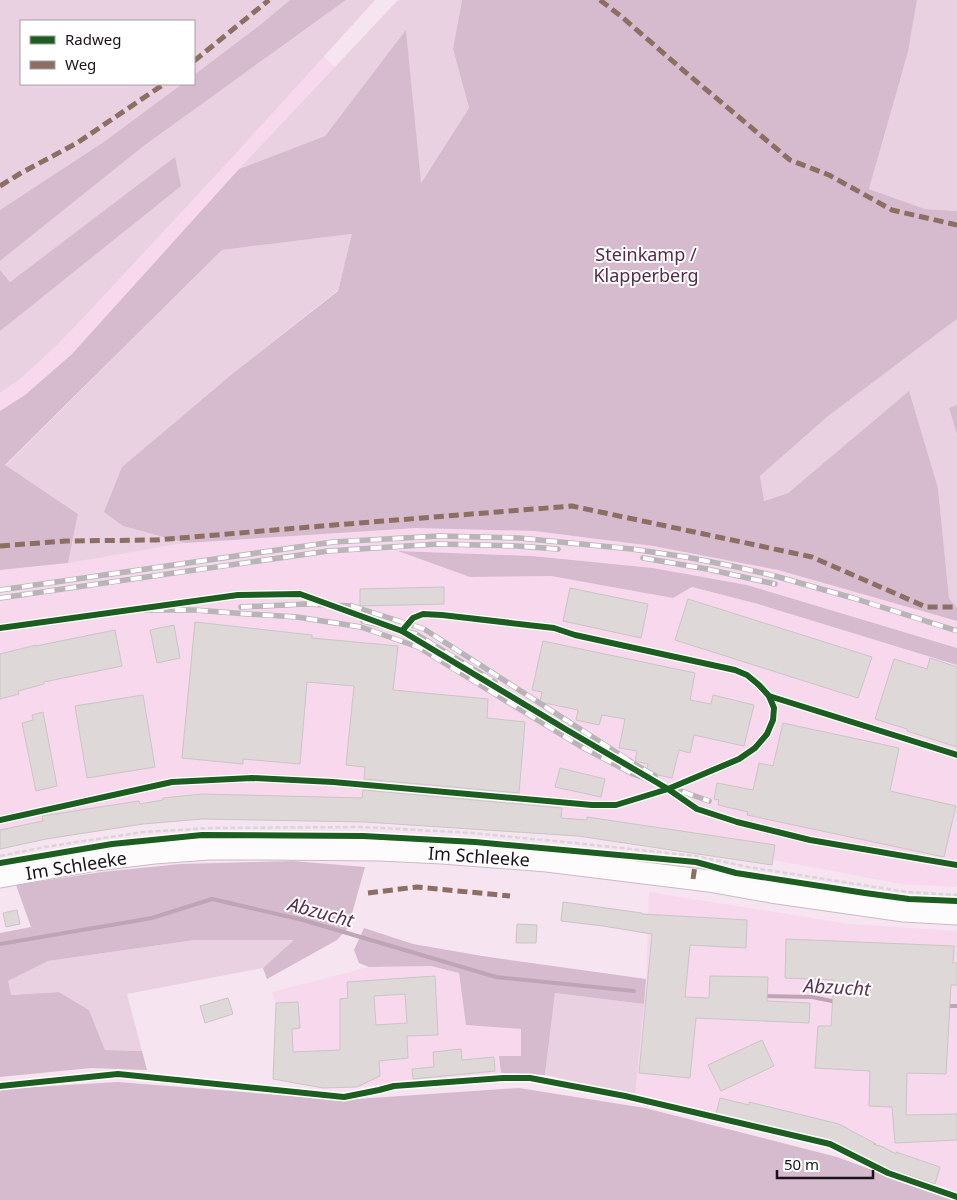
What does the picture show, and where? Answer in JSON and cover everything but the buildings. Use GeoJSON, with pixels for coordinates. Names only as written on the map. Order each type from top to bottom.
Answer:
{"type":"FeatureCollection","features":[{"type":"Feature","properties":{"kind":"main road","name":"Im Schleeke"},"geometry":{"type":"LineString","coordinates":[[0,877],[96,860],[154,853],[266,849],[380,850],[547,861],[709,881],[904,911],[957,914]]}},
{"type":"Feature","properties":{"kind":"lane"},"geometry":{"type":"LineString","coordinates":[[0,628],[238,594],[300,594],[402,631],[668,789],[697,809],[737,822],[810,840],[957,865]]}},
{"type":"Feature","properties":{"kind":"lane"},"geometry":{"type":"LineString","coordinates":[[0,820],[172,782],[252,778],[342,783],[592,805],[616,805],[668,789],[739,759],[755,748],[767,734],[773,720],[774,708],[769,696],[759,685],[735,670],[575,635],[554,628],[423,614],[414,618],[402,631]]}},
{"type":"Feature","properties":{"kind":"lane"},"geometry":{"type":"LineString","coordinates":[[769,696],[957,755]]}},
{"type":"Feature","properties":{"kind":"path"},"geometry":{"type":"LineString","coordinates":[[183,837],[212,835]]}},
{"type":"Feature","properties":{"kind":"path"},"geometry":{"type":"LineString","coordinates":[[94,847],[120,843]]}},
{"type":"Feature","properties":{"kind":"path"},"geometry":{"type":"LineString","coordinates":[[639,857],[696,862],[712,867]]}},
{"type":"Feature","properties":{"kind":"path"},"geometry":{"type":"LineString","coordinates":[[874,894],[909,899],[957,901]]}},
{"type":"Feature","properties":{"kind":"shaded area"},"geometry":{"type":"Polygon","coordinates":[[[0,0],[290,0],[195,74],[195,20],[20,20],[20,85],[181,85],[105,141],[0,210],[0,0]]]}},
{"type":"Feature","properties":{"kind":"shaded area"},"geometry":{"type":"Polygon","coordinates":[[[346,0],[375,0],[228,162],[58,344],[19,380],[0,393],[0,331],[23,311],[175,158],[10,282],[0,270],[0,261],[145,145],[346,0]]]}},
{"type":"Feature","properties":{"kind":"shaded area"},"geometry":{"type":"Polygon","coordinates":[[[398,0],[462,0],[453,49],[469,108],[420,184],[406,31],[325,136],[239,169],[398,0]]]}},
{"type":"Feature","properties":{"kind":"shaded area"},"geometry":{"type":"Polygon","coordinates":[[[917,0],[957,0],[957,211],[925,209],[869,189],[908,52],[917,0]]]}},
{"type":"Feature","properties":{"kind":"shaded area"},"geometry":{"type":"Polygon","coordinates":[[[323,56],[335,67],[239,169],[72,354],[25,395],[0,411],[0,393],[19,380],[58,344],[228,162],[323,56]]]}},
{"type":"Feature","properties":{"kind":"shaded area"},"geometry":{"type":"Polygon","coordinates":[[[353,234],[338,290],[232,374],[122,467],[123,526],[185,543],[68,563],[78,514],[5,466],[222,250],[353,234]]]}},
{"type":"Feature","properties":{"kind":"shaded area"},"geometry":{"type":"Polygon","coordinates":[[[957,319],[957,405],[949,408],[957,435],[957,608],[949,598],[938,488],[908,392],[788,493],[763,501],[760,476],[827,417],[957,319]]]}},
{"type":"Feature","properties":{"kind":"shaded area"},"geometry":{"type":"Polygon","coordinates":[[[416,528],[534,531],[653,546],[778,570],[957,621],[957,648],[747,585],[653,568],[532,556],[400,551],[470,577],[551,576],[673,598],[692,587],[758,604],[957,665],[957,887],[902,884],[773,860],[772,865],[584,837],[365,822],[202,819],[143,824],[46,839],[0,849],[0,570],[68,563],[185,543],[416,528]]]}},
{"type":"Feature","properties":{"kind":"shaded area"},"geometry":{"type":"Polygon","coordinates":[[[649,892],[849,924],[957,931],[957,1192],[883,1167],[835,1142],[635,1095],[646,979],[649,892]]]}},
{"type":"Feature","properties":{"kind":"shaded area"},"geometry":{"type":"Polygon","coordinates":[[[195,940],[295,940],[263,968],[127,994],[142,1051],[105,1050],[89,1010],[59,992],[11,995],[7,981],[48,961],[195,940]]]}},
{"type":"Feature","properties":{"kind":"shaded area"},"geometry":{"type":"Polygon","coordinates":[[[431,966],[459,973],[466,1025],[522,1029],[521,1056],[499,1056],[501,1073],[357,1087],[323,1088],[273,1079],[276,1003],[272,992],[369,967],[431,966]]]}},
{"type":"Feature","properties":{"kind":"shaded area"},"geometry":{"type":"Polygon","coordinates":[[[555,993],[644,1004],[635,1095],[545,1075],[555,993]]]}},
{"type":"Feature","properties":{"kind":"green space"},"geometry":{"type":"Polygon","coordinates":[[[290,0],[346,0],[145,145],[0,261],[0,210],[105,141],[181,85],[195,85],[195,74],[290,0]]]}},
{"type":"Feature","properties":{"kind":"green space","name":"Steinkamp / Klapperberg"},"geometry":{"type":"Polygon","coordinates":[[[462,0],[917,0],[908,52],[869,189],[925,209],[957,211],[957,319],[827,417],[760,476],[764,501],[788,493],[909,391],[938,488],[949,598],[957,608],[957,621],[778,570],[653,546],[534,531],[416,528],[185,543],[123,526],[104,512],[122,467],[232,374],[338,291],[352,234],[222,250],[5,465],[78,514],[68,563],[0,570],[0,411],[25,395],[72,354],[239,169],[325,136],[406,30],[421,183],[469,108],[453,49],[462,0]]]}},
{"type":"Feature","properties":{"kind":"green space"},"geometry":{"type":"Polygon","coordinates":[[[175,157],[181,186],[0,331],[0,270],[10,282],[175,157]]]}},
{"type":"Feature","properties":{"kind":"green space"},"geometry":{"type":"Polygon","coordinates":[[[957,405],[957,435],[949,408],[957,405]]]}},
{"type":"Feature","properties":{"kind":"green space"},"geometry":{"type":"Polygon","coordinates":[[[398,551],[532,556],[653,568],[747,585],[957,648],[957,665],[758,604],[692,587],[673,598],[551,576],[470,577],[398,551]]]}},
{"type":"Feature","properties":{"kind":"green space"},"geometry":{"type":"Polygon","coordinates":[[[293,861],[365,867],[348,928],[337,940],[267,979],[263,968],[294,940],[195,940],[48,961],[8,981],[11,995],[59,992],[89,1010],[105,1050],[142,1051],[147,1070],[91,1068],[0,1077],[0,933],[31,927],[16,885],[102,872],[180,864],[293,861]]]}},
{"type":"Feature","properties":{"kind":"green space"},"geometry":{"type":"Polygon","coordinates":[[[364,928],[413,944],[482,956],[646,979],[644,1004],[555,993],[545,1075],[501,1073],[499,1056],[521,1056],[521,1029],[466,1025],[459,973],[431,966],[369,967],[359,963],[354,950],[364,928]]]}},
{"type":"Feature","properties":{"kind":"green space"},"geometry":{"type":"Polygon","coordinates":[[[118,1082],[342,1100],[519,1088],[645,1108],[837,1157],[953,1200],[0,1200],[0,1089],[118,1082]]]}},
{"type":"Feature","properties":{"kind":"waterway","name":"Abzucht"},"geometry":{"type":"LineString","coordinates":[[0,944],[152,918],[212,899],[303,920],[496,977],[634,991]]}},
{"type":"Feature","properties":{"kind":"waterway","name":"Abzucht"},"geometry":{"type":"LineString","coordinates":[[762,996],[812,997],[837,1002]]}},
{"type":"Feature","properties":{"kind":"waterway","name":"Abzucht"},"geometry":{"type":"LineString","coordinates":[[947,1006],[957,1006]]}},
{"type":"Feature","properties":{"kind":"railway"},"geometry":{"type":"LineString","coordinates":[[0,590],[333,542],[439,536],[519,538],[632,549],[737,567],[853,598],[957,631]]}},
{"type":"Feature","properties":{"kind":"railway"},"geometry":{"type":"LineString","coordinates":[[0,598],[328,551],[438,544],[558,549]]}},
{"type":"Feature","properties":{"kind":"railway"},"geometry":{"type":"LineString","coordinates":[[643,558],[707,569],[775,584]]}},
{"type":"Feature","properties":{"kind":"railway"},"geometry":{"type":"LineString","coordinates":[[241,607],[306,604],[352,606],[424,629],[630,761]]}},
{"type":"Feature","properties":{"kind":"railway"},"geometry":{"type":"LineString","coordinates":[[0,628],[128,610],[194,610],[297,617],[361,627],[418,647],[580,746],[633,774],[709,801]]}},
{"type":"Feature","properties":{"kind":"railway"},"geometry":{"type":"LineString","coordinates":[[363,621],[416,634],[495,682]]}},
{"type":"Feature","properties":{"kind":"railway"},"geometry":{"type":"LineString","coordinates":[[624,758],[655,776]]}},
{"type":"Feature","properties":{"kind":"marked path"},"geometry":{"type":"LineString","coordinates":[[195,60],[269,0]]}},
{"type":"Feature","properties":{"kind":"marked path"},"geometry":{"type":"LineString","coordinates":[[600,0],[790,160],[829,175],[892,210],[957,225]]}},
{"type":"Feature","properties":{"kind":"marked path"},"geometry":{"type":"LineString","coordinates":[[0,186],[77,143],[163,85]]}},
{"type":"Feature","properties":{"kind":"marked path"},"geometry":{"type":"LineString","coordinates":[[0,546],[66,541],[156,540],[572,506],[812,557],[926,607],[957,607]]}},
{"type":"Feature","properties":{"kind":"marked path"},"geometry":{"type":"LineString","coordinates":[[693,879],[696,859]]}},
{"type":"Feature","properties":{"kind":"marked path"},"geometry":{"type":"LineString","coordinates":[[368,893],[417,887],[510,896]]}},
{"type":"Feature","properties":{"kind":"cycle path"},"geometry":{"type":"LineString","coordinates":[[0,628],[238,595],[300,594],[402,631],[668,789],[697,809],[737,822],[810,840],[957,865]]}},
{"type":"Feature","properties":{"kind":"cycle path"},"geometry":{"type":"LineString","coordinates":[[0,820],[172,782],[252,778],[333,782],[592,805],[616,805],[668,789],[739,759],[755,748],[767,734],[773,720],[774,708],[769,696],[747,675],[735,670],[575,635],[554,628],[423,614],[413,618],[402,631]]}},
{"type":"Feature","properties":{"kind":"cycle path"},"geometry":{"type":"LineString","coordinates":[[769,696],[957,755]]}},
{"type":"Feature","properties":{"kind":"cycle path"},"geometry":{"type":"LineString","coordinates":[[0,863],[112,844],[202,835],[363,836],[475,842],[696,862],[736,873],[865,893],[909,899],[957,901]]}},
{"type":"Feature","properties":{"kind":"cycle path"},"geometry":{"type":"LineString","coordinates":[[0,1086],[118,1074],[344,1097],[394,1086],[503,1078],[530,1078],[625,1096],[830,1144],[888,1173],[957,1197]]}}]}
